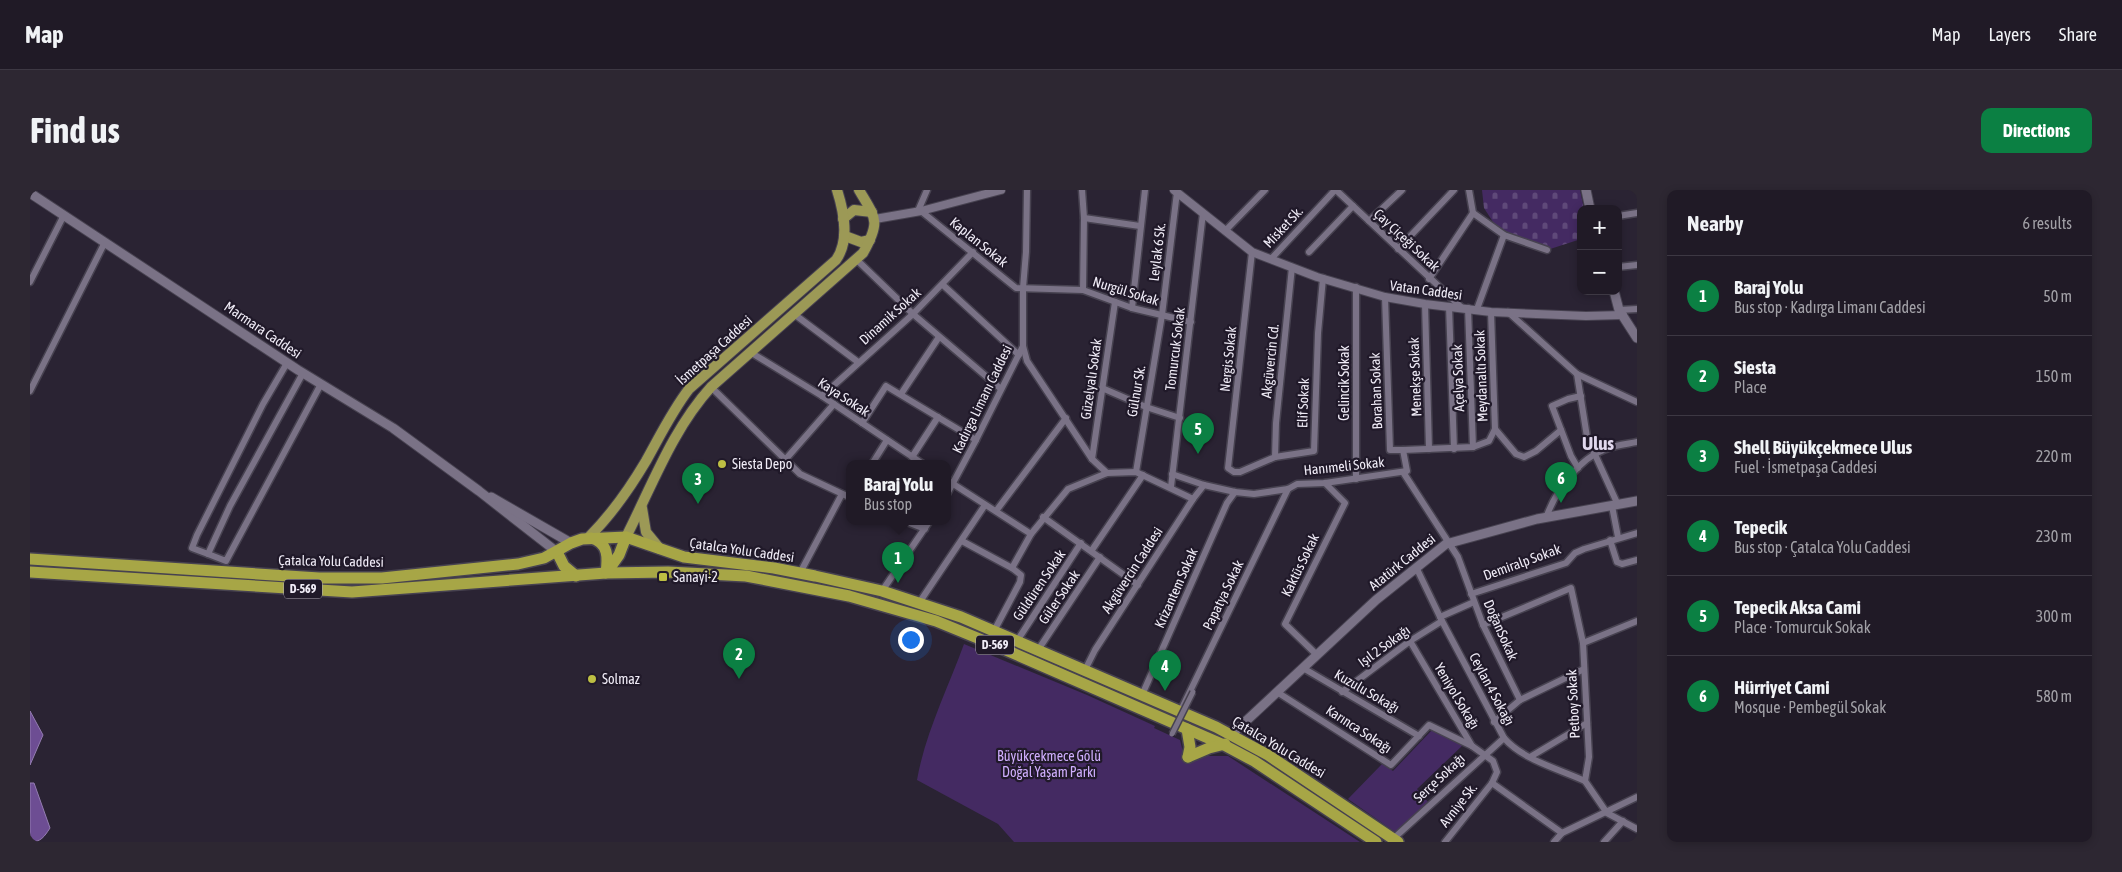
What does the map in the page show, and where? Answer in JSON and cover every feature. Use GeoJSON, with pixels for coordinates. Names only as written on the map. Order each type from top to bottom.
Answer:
{"type":"FeatureCollection","features":[{"type":"Feature","properties":{"kind":"highway","name":"Çatalca Yolu Caddesi"},"geometry":{"type":"LineString","coordinates":[[30,559],[319,578],[382,578],[532,562],[557,552],[571,543],[589,538],[626,538],[674,554],[697,559],[800,573],[882,591],[919,603],[994,631],[1180,712],[1231,735],[1268,755],[1396,840]]}},
{"type":"Feature","properties":{"kind":"highway"},"geometry":{"type":"LineString","coordinates":[[589,538],[603,544],[607,551],[606,573]]}},
{"type":"Feature","properties":{"kind":"highway"},"geometry":{"type":"LineString","coordinates":[[606,573],[613,566],[626,538]]}},
{"type":"Feature","properties":{"kind":"highway"},"geometry":{"type":"LineString","coordinates":[[557,552],[564,566],[576,576]]}},
{"type":"Feature","properties":{"kind":"highway","name":"Çatalca Yolu Caddesi"},"geometry":{"type":"LineString","coordinates":[[30,572],[352,592],[521,578],[606,573],[668,572],[746,576],[824,590],[877,603],[966,633],[1224,745],[1254,761],[1376,842]]}},
{"type":"Feature","properties":{"kind":"highway"},"geometry":{"type":"LineString","coordinates":[[1187,729],[1190,747],[1188,756],[1209,748],[1224,745],[1231,735]]}},
{"type":"Feature","properties":{"kind":"main road","name":"İsmetpaşa Caddesi"},"geometry":{"type":"LineString","coordinates":[[589,538],[617,505],[647,460],[676,407],[689,389],[836,260],[844,246],[845,236],[837,190]]}},
{"type":"Feature","properties":{"kind":"main road"},"geometry":{"type":"LineString","coordinates":[[859,190],[873,215]]}},
{"type":"Feature","properties":{"kind":"main road"},"geometry":{"type":"LineString","coordinates":[[1586,190],[1589,205]]}},
{"type":"Feature","properties":{"kind":"main road","name":"Marmara Caddesi"},"geometry":{"type":"LineString","coordinates":[[30,192],[287,363],[393,428],[480,491]]}},
{"type":"Feature","properties":{"kind":"main road"},"geometry":{"type":"LineString","coordinates":[[843,219],[854,210],[873,215]]}},
{"type":"Feature","properties":{"kind":"main road","name":"İsmetpaşa Caddesi"},"geometry":{"type":"LineString","coordinates":[[626,538],[660,466],[691,411],[711,387],[857,260],[870,240],[875,228],[873,215]]}},
{"type":"Feature","properties":{"kind":"main road"},"geometry":{"type":"LineString","coordinates":[[845,236],[862,242],[870,240]]}},
{"type":"Feature","properties":{"kind":"main road"},"geometry":{"type":"LineString","coordinates":[[1615,295],[1621,312],[1637,338]]}},
{"type":"Feature","properties":{"kind":"main road"},"geometry":{"type":"LineString","coordinates":[[736,348],[747,355]]}},
{"type":"Feature","properties":{"kind":"main road"},"geometry":{"type":"LineString","coordinates":[[647,460],[660,466]]}},
{"type":"Feature","properties":{"kind":"main road"},"geometry":{"type":"LineString","coordinates":[[480,491],[571,543]]}},
{"type":"Feature","properties":{"kind":"main road"},"geometry":{"type":"LineString","coordinates":[[480,491],[557,552]]}},
{"type":"Feature","properties":{"kind":"main road","name":"Atatürk Caddesi"},"geometry":{"type":"LineString","coordinates":[[1231,735],[1376,600],[1450,542],[1546,518],[1637,501]]}},
{"type":"Feature","properties":{"kind":"main road"},"geometry":{"type":"LineString","coordinates":[[641,507],[646,532],[660,549]]}},
{"type":"Feature","properties":{"kind":"street"},"geometry":{"type":"LineString","coordinates":[[919,211],[927,190]]}},
{"type":"Feature","properties":{"kind":"street"},"geometry":{"type":"LineString","coordinates":[[873,215],[919,211],[1001,190]]}},
{"type":"Feature","properties":{"kind":"street","name":"Kadırga Limanı Caddesi"},"geometry":{"type":"LineString","coordinates":[[951,480],[976,440],[1023,346],[1027,190]]}},
{"type":"Feature","properties":{"kind":"street"},"geometry":{"type":"LineString","coordinates":[[1082,190],[1084,218],[1083,290]]}},
{"type":"Feature","properties":{"kind":"street"},"geometry":{"type":"LineString","coordinates":[[1132,308],[1145,190]]}},
{"type":"Feature","properties":{"kind":"street"},"geometry":{"type":"LineString","coordinates":[[1225,231],[1264,190]]}},
{"type":"Feature","properties":{"kind":"street","name":"Çay Çiçeği Sokak"},"geometry":{"type":"LineString","coordinates":[[1335,190],[1429,279],[1465,308]]}},
{"type":"Feature","properties":{"kind":"street","name":"Misket Sk."},"geometry":{"type":"LineString","coordinates":[[1270,259],[1335,190]]}},
{"type":"Feature","properties":{"kind":"street"},"geometry":{"type":"LineString","coordinates":[[1369,221],[1402,190]]}},
{"type":"Feature","properties":{"kind":"street"},"geometry":{"type":"LineString","coordinates":[[1398,249],[1454,190]]}},
{"type":"Feature","properties":{"kind":"street"},"geometry":{"type":"LineString","coordinates":[[1429,279],[1473,213],[1469,190]]}},
{"type":"Feature","properties":{"kind":"street","name":"Vatan Caddesi"},"geometry":{"type":"LineString","coordinates":[[1175,191],[1252,252],[1323,278],[1385,297],[1491,312],[1586,316],[1621,312]]}},
{"type":"Feature","properties":{"kind":"street","name":"Leylak 6 Sk."},"geometry":{"type":"LineString","coordinates":[[1162,315],[1175,191]]}},
{"type":"Feature","properties":{"kind":"street"},"geometry":{"type":"LineString","coordinates":[[1309,252],[1353,206]]}},
{"type":"Feature","properties":{"kind":"street","name":"Kaplan Sokak"},"geometry":{"type":"LineString","coordinates":[[919,211],[1016,288],[1023,288]]}},
{"type":"Feature","properties":{"kind":"street","name":"Tomurcuk Sokak"},"geometry":{"type":"LineString","coordinates":[[1170,487],[1180,418],[1203,212]]}},
{"type":"Feature","properties":{"kind":"street"},"geometry":{"type":"LineString","coordinates":[[1473,213],[1504,235],[1546,250]]}},
{"type":"Feature","properties":{"kind":"street"},"geometry":{"type":"LineString","coordinates":[[1622,215],[1637,213]]}},
{"type":"Feature","properties":{"kind":"street"},"geometry":{"type":"LineString","coordinates":[[30,282],[64,215]]}},
{"type":"Feature","properties":{"kind":"street"},"geometry":{"type":"LineString","coordinates":[[1084,218],[1140,226]]}},
{"type":"Feature","properties":{"kind":"street"},"geometry":{"type":"LineString","coordinates":[[1477,309],[1504,235]]}},
{"type":"Feature","properties":{"kind":"street"},"geometry":{"type":"LineString","coordinates":[[30,392],[105,242]]}},
{"type":"Feature","properties":{"kind":"street","name":"Dinamik Sokak"},"geometry":{"type":"LineString","coordinates":[[822,396],[913,314],[973,252]]}},
{"type":"Feature","properties":{"kind":"street","name":"Nergis Sokak"},"geometry":{"type":"LineString","coordinates":[[1240,472],[1234,472],[1228,468],[1252,252]]}},
{"type":"Feature","properties":{"kind":"street"},"geometry":{"type":"LineString","coordinates":[[857,260],[913,314],[1001,389]]}},
{"type":"Feature","properties":{"kind":"street"},"geometry":{"type":"LineString","coordinates":[[1622,267],[1637,265]]}},
{"type":"Feature","properties":{"kind":"street","name":"Akgüvercin Cd."},"geometry":{"type":"LineString","coordinates":[[1275,457],[1276,423],[1292,267]]}},
{"type":"Feature","properties":{"kind":"street","name":"Elif Sokak"},"geometry":{"type":"LineString","coordinates":[[1240,472],[1275,457],[1314,451],[1318,333],[1323,278]]}},
{"type":"Feature","properties":{"kind":"street"},"geometry":{"type":"LineString","coordinates":[[943,285],[1020,355]]}},
{"type":"Feature","properties":{"kind":"street","name":"Gelincik Sokak"},"geometry":{"type":"LineString","coordinates":[[1356,287],[1356,479]]}},
{"type":"Feature","properties":{"kind":"street","name":"Nurgül Sokak"},"geometry":{"type":"LineString","coordinates":[[1023,288],[1083,290],[1132,308],[1191,322]]}},
{"type":"Feature","properties":{"kind":"street","name":"Borahan Sokak"},"geometry":{"type":"LineString","coordinates":[[1385,297],[1390,450],[1403,450]]}},
{"type":"Feature","properties":{"kind":"street","name":"Güzelyalı Sokak"},"geometry":{"type":"LineString","coordinates":[[1092,459],[1115,302]]}},
{"type":"Feature","properties":{"kind":"street","name":"Menekşe Sokak"},"geometry":{"type":"LineString","coordinates":[[1425,304],[1430,449]]}},
{"type":"Feature","properties":{"kind":"street"},"geometry":{"type":"LineString","coordinates":[[1449,306],[1454,449]]}},
{"type":"Feature","properties":{"kind":"street","name":"Açelya Sokak"},"geometry":{"type":"LineString","coordinates":[[1465,308],[1473,447]]}},
{"type":"Feature","properties":{"kind":"street"},"geometry":{"type":"LineString","coordinates":[[1621,312],[1637,309]]}},
{"type":"Feature","properties":{"kind":"street","name":"Meydanaltı Sokak"},"geometry":{"type":"LineString","coordinates":[[1403,450],[1454,449],[1473,447],[1489,441],[1495,429],[1491,312]]}},
{"type":"Feature","properties":{"kind":"street"},"geometry":{"type":"LineString","coordinates":[[1508,312],[1577,374],[1637,402]]}},
{"type":"Feature","properties":{"kind":"street"},"geometry":{"type":"LineString","coordinates":[[794,314],[858,362]]}},
{"type":"Feature","properties":{"kind":"street","name":"Gülnur Sk."},"geometry":{"type":"LineString","coordinates":[[1139,474],[1146,407],[1162,315]]}},
{"type":"Feature","properties":{"kind":"street"},"geometry":{"type":"LineString","coordinates":[[901,394],[939,337]]}},
{"type":"Feature","properties":{"kind":"street"},"geometry":{"type":"LineString","coordinates":[[1023,346],[1027,361],[1092,459],[1107,473]]}},
{"type":"Feature","properties":{"kind":"street","name":"Kaya Sokak"},"geometry":{"type":"LineString","coordinates":[[747,355],[822,396],[917,460]]}},
{"type":"Feature","properties":{"kind":"street"},"geometry":{"type":"LineString","coordinates":[[287,363],[255,420],[192,548],[226,561],[321,384]]}},
{"type":"Feature","properties":{"kind":"street"},"geometry":{"type":"LineString","coordinates":[[208,554],[230,506],[303,373]]}},
{"type":"Feature","properties":{"kind":"street"},"geometry":{"type":"LineString","coordinates":[[1577,374],[1586,431],[1615,505],[1618,537]]}},
{"type":"Feature","properties":{"kind":"street"},"geometry":{"type":"LineString","coordinates":[[862,423],[886,386],[976,440]]}},
{"type":"Feature","properties":{"kind":"street"},"geometry":{"type":"LineString","coordinates":[[711,387],[800,474],[846,496]]}},
{"type":"Feature","properties":{"kind":"street"},"geometry":{"type":"LineString","coordinates":[[1102,388],[1146,407],[1180,418]]}},
{"type":"Feature","properties":{"kind":"street"},"geometry":{"type":"LineString","coordinates":[[1578,468],[1571,456],[1552,406],[1580,396]]}},
{"type":"Feature","properties":{"kind":"street"},"geometry":{"type":"LineString","coordinates":[[784,460],[834,404]]}},
{"type":"Feature","properties":{"kind":"street"},"geometry":{"type":"LineString","coordinates":[[912,457],[938,417]]}},
{"type":"Feature","properties":{"kind":"street"},"geometry":{"type":"LineString","coordinates":[[996,511],[1066,418]]}},
{"type":"Feature","properties":{"kind":"street"},"geometry":{"type":"LineString","coordinates":[[1495,429],[1516,454],[1524,457],[1536,451],[1561,430]]}},
{"type":"Feature","properties":{"kind":"street"},"geometry":{"type":"LineString","coordinates":[[874,460],[887,440]]}},
{"type":"Feature","properties":{"kind":"street"},"geometry":{"type":"LineString","coordinates":[[1546,518],[1554,500],[1578,468],[1605,449],[1637,442]]}},
{"type":"Feature","properties":{"kind":"street"},"geometry":{"type":"LineString","coordinates":[[1403,450],[1405,472]]}},
{"type":"Feature","properties":{"kind":"street","name":"Hanımeli Sokak"},"geometry":{"type":"LineString","coordinates":[[1172,474],[1204,485],[1254,494],[1288,489],[1297,484],[1325,483],[1405,472],[1450,542]]}},
{"type":"Feature","properties":{"kind":"street"},"geometry":{"type":"LineString","coordinates":[[1012,568],[1031,534],[1068,489],[1107,473],[1139,474],[1192,499]]}},
{"type":"Feature","properties":{"kind":"street"},"geometry":{"type":"LineString","coordinates":[[1092,550],[1139,474]]}},
{"type":"Feature","properties":{"kind":"street"},"geometry":{"type":"LineString","coordinates":[[951,483],[1031,534]]}},
{"type":"Feature","properties":{"kind":"street","name":"Kaktüs Sokak"},"geometry":{"type":"LineString","coordinates":[[1317,655],[1285,624],[1345,504],[1325,483]]}},
{"type":"Feature","properties":{"kind":"street","name":"Akgüvercin Caddesi"},"geometry":{"type":"LineString","coordinates":[[1085,670],[1095,650],[1192,499],[1204,485]]}},
{"type":"Feature","properties":{"kind":"street","name":"Papatya Sokak"},"geometry":{"type":"LineString","coordinates":[[1180,712],[1288,489]]}},
{"type":"Feature","properties":{"kind":"street","name":"Krizantem Sokak"},"geometry":{"type":"LineString","coordinates":[[1142,695],[1227,503],[1235,492]]}},
{"type":"Feature","properties":{"kind":"street"},"geometry":{"type":"LineString","coordinates":[[800,573],[842,494]]}},
{"type":"Feature","properties":{"kind":"street"},"geometry":{"type":"LineString","coordinates":[[919,603],[986,505]]}},
{"type":"Feature","properties":{"kind":"street"},"geometry":{"type":"LineString","coordinates":[[1044,517],[1138,585]]}},
{"type":"Feature","properties":{"kind":"street"},"geometry":{"type":"LineString","coordinates":[[914,525],[924,529]]}},
{"type":"Feature","properties":{"kind":"street"},"geometry":{"type":"LineString","coordinates":[[882,591],[927,525]]}},
{"type":"Feature","properties":{"kind":"street","name":"Demiralp Sokak"},"geometry":{"type":"LineString","coordinates":[[1471,594],[1566,562],[1575,553],[1584,549],[1618,537],[1637,533]]}},
{"type":"Feature","properties":{"kind":"street"},"geometry":{"type":"LineString","coordinates":[[1610,540],[1617,562],[1622,564],[1637,560]]}},
{"type":"Feature","properties":{"kind":"street"},"geometry":{"type":"LineString","coordinates":[[962,541],[1022,575],[994,631]]}},
{"type":"Feature","properties":{"kind":"street","name":"DoğanSokak"},"geometry":{"type":"LineString","coordinates":[[1450,542],[1458,557],[1483,625],[1520,700]]}},
{"type":"Feature","properties":{"kind":"street","name":"Güldüren Sokak"},"geometry":{"type":"LineString","coordinates":[[1017,641],[1081,543]]}},
{"type":"Feature","properties":{"kind":"street","name":"Güler Sokak"},"geometry":{"type":"LineString","coordinates":[[1038,650],[1100,557]]}},
{"type":"Feature","properties":{"kind":"street","name":"Ceylan 4 Sokağı"},"geometry":{"type":"LineString","coordinates":[[1416,567],[1494,722],[1504,738],[1511,746],[1530,757],[1585,781]]}},
{"type":"Feature","properties":{"kind":"street","name":"Petboy Sokak"},"geometry":{"type":"LineString","coordinates":[[1483,625],[1571,588],[1583,643],[1589,757],[1585,781]]}},
{"type":"Feature","properties":{"kind":"street","name":"Işıl 2 Sokağı"},"geometry":{"type":"LineString","coordinates":[[1342,692],[1441,619],[1474,602]]}},
{"type":"Feature","properties":{"kind":"street"},"geometry":{"type":"LineString","coordinates":[[1583,643],[1637,622]]}},
{"type":"Feature","properties":{"kind":"street","name":"Yeniyol Sokağı"},"geometry":{"type":"LineString","coordinates":[[1410,641],[1472,746],[1493,761],[1497,772],[1492,783]]}},
{"type":"Feature","properties":{"kind":"street","name":"Kuzulu Sokağı"},"geometry":{"type":"LineString","coordinates":[[1303,668],[1419,736]]}},
{"type":"Feature","properties":{"kind":"street"},"geometry":{"type":"LineString","coordinates":[[1494,722],[1520,700],[1584,668]]}},
{"type":"Feature","properties":{"kind":"street"},"geometry":{"type":"LineString","coordinates":[[1172,734],[1193,692]]}},
{"type":"Feature","properties":{"kind":"street","name":"Karınca Sokağı"},"geometry":{"type":"LineString","coordinates":[[1277,692],[1391,765],[1429,725],[1472,746]]}},
{"type":"Feature","properties":{"kind":"street"},"geometry":{"type":"LineString","coordinates":[[1530,757],[1587,723]]}},
{"type":"Feature","properties":{"kind":"street","name":"Serçe Sokağı"},"geometry":{"type":"LineString","coordinates":[[1396,840],[1484,754],[1504,738]]}},
{"type":"Feature","properties":{"kind":"street"},"geometry":{"type":"LineString","coordinates":[[1585,781],[1607,813],[1637,829]]}},
{"type":"Feature","properties":{"kind":"street"},"geometry":{"type":"LineString","coordinates":[[1492,783],[1562,833]]}},
{"type":"Feature","properties":{"kind":"street","name":"Avniye Sk."},"geometry":{"type":"LineString","coordinates":[[1445,842],[1492,783]]}},
{"type":"Feature","properties":{"kind":"street"},"geometry":{"type":"LineString","coordinates":[[1554,842],[1562,833],[1607,813],[1637,796]]}},
{"type":"Feature","properties":{"kind":"street"},"geometry":{"type":"LineString","coordinates":[[1604,842],[1623,821]]}},
{"type":"Feature","properties":{"kind":"green space"},"geometry":{"type":"Polygon","coordinates":[[[1482,190],[1580,190],[1583,205],[1577,205],[1577,240],[1547,250],[1523,241],[1495,225],[1484,208],[1482,190]]]}},
{"type":"Feature","properties":{"kind":"green space","name":"Büyükçekmece Gölü Doğal Yaşam Parkı"},"geometry":{"type":"Polygon","coordinates":[[[964,644],[1087,695],[1155,726],[1154,728],[1180,740],[1183,752],[1190,762],[1207,756],[1228,756],[1360,842],[1014,842],[998,824],[917,780],[931,728],[964,644]]]}},
{"type":"Feature","properties":{"kind":"green space"},"geometry":{"type":"Polygon","coordinates":[[[1432,730],[1463,745],[1417,789],[1428,802],[1395,832],[1348,799],[1382,764],[1393,771],[1432,730]]]}},
{"type":"Feature","properties":{"kind":"shaded area"},"geometry":{"type":"Polygon","coordinates":[[[30,711],[43,735],[30,765],[30,711]]]}},
{"type":"Feature","properties":{"kind":"shaded area"},"geometry":{"type":"Polygon","coordinates":[[[30,783],[34,783],[50,828],[42,838],[30,842],[30,783]]]}},
{"type":"Feature","properties":{"kind":"place","name":"Tepecik Aksa Cami"},"geometry":{"type":"Point","coordinates":[1198,454]}},
{"type":"Feature","properties":{"kind":"place","name":"Siesta Depo"},"geometry":{"type":"Point","coordinates":[722,464]}},
{"type":"Feature","properties":{"kind":"place","name":"Hürriyet Cami"},"geometry":{"type":"Point","coordinates":[1561,503]}},
{"type":"Feature","properties":{"kind":"place","name":"Shell Büyükçekmece Ulus"},"geometry":{"type":"Point","coordinates":[698,504]}},
{"type":"Feature","properties":{"kind":"place","name":"Sanayi-2"},"geometry":{"type":"Point","coordinates":[663,577]}},
{"type":"Feature","properties":{"kind":"place","name":"Baraj Yolu"},"geometry":{"type":"Point","coordinates":[898,583]}},
{"type":"Feature","properties":{"kind":"place","name":"Solmaz"},"geometry":{"type":"Point","coordinates":[592,679]}},
{"type":"Feature","properties":{"kind":"place","name":"Siesta"},"geometry":{"type":"Point","coordinates":[739,679]}},
{"type":"Feature","properties":{"kind":"place","name":"Tepecik"},"geometry":{"type":"Point","coordinates":[1165,691]}},
{"type":"Feature","properties":{"kind":"district","name":"Ulus"},"geometry":{"type":"Point","coordinates":[1598,443]}}]}
